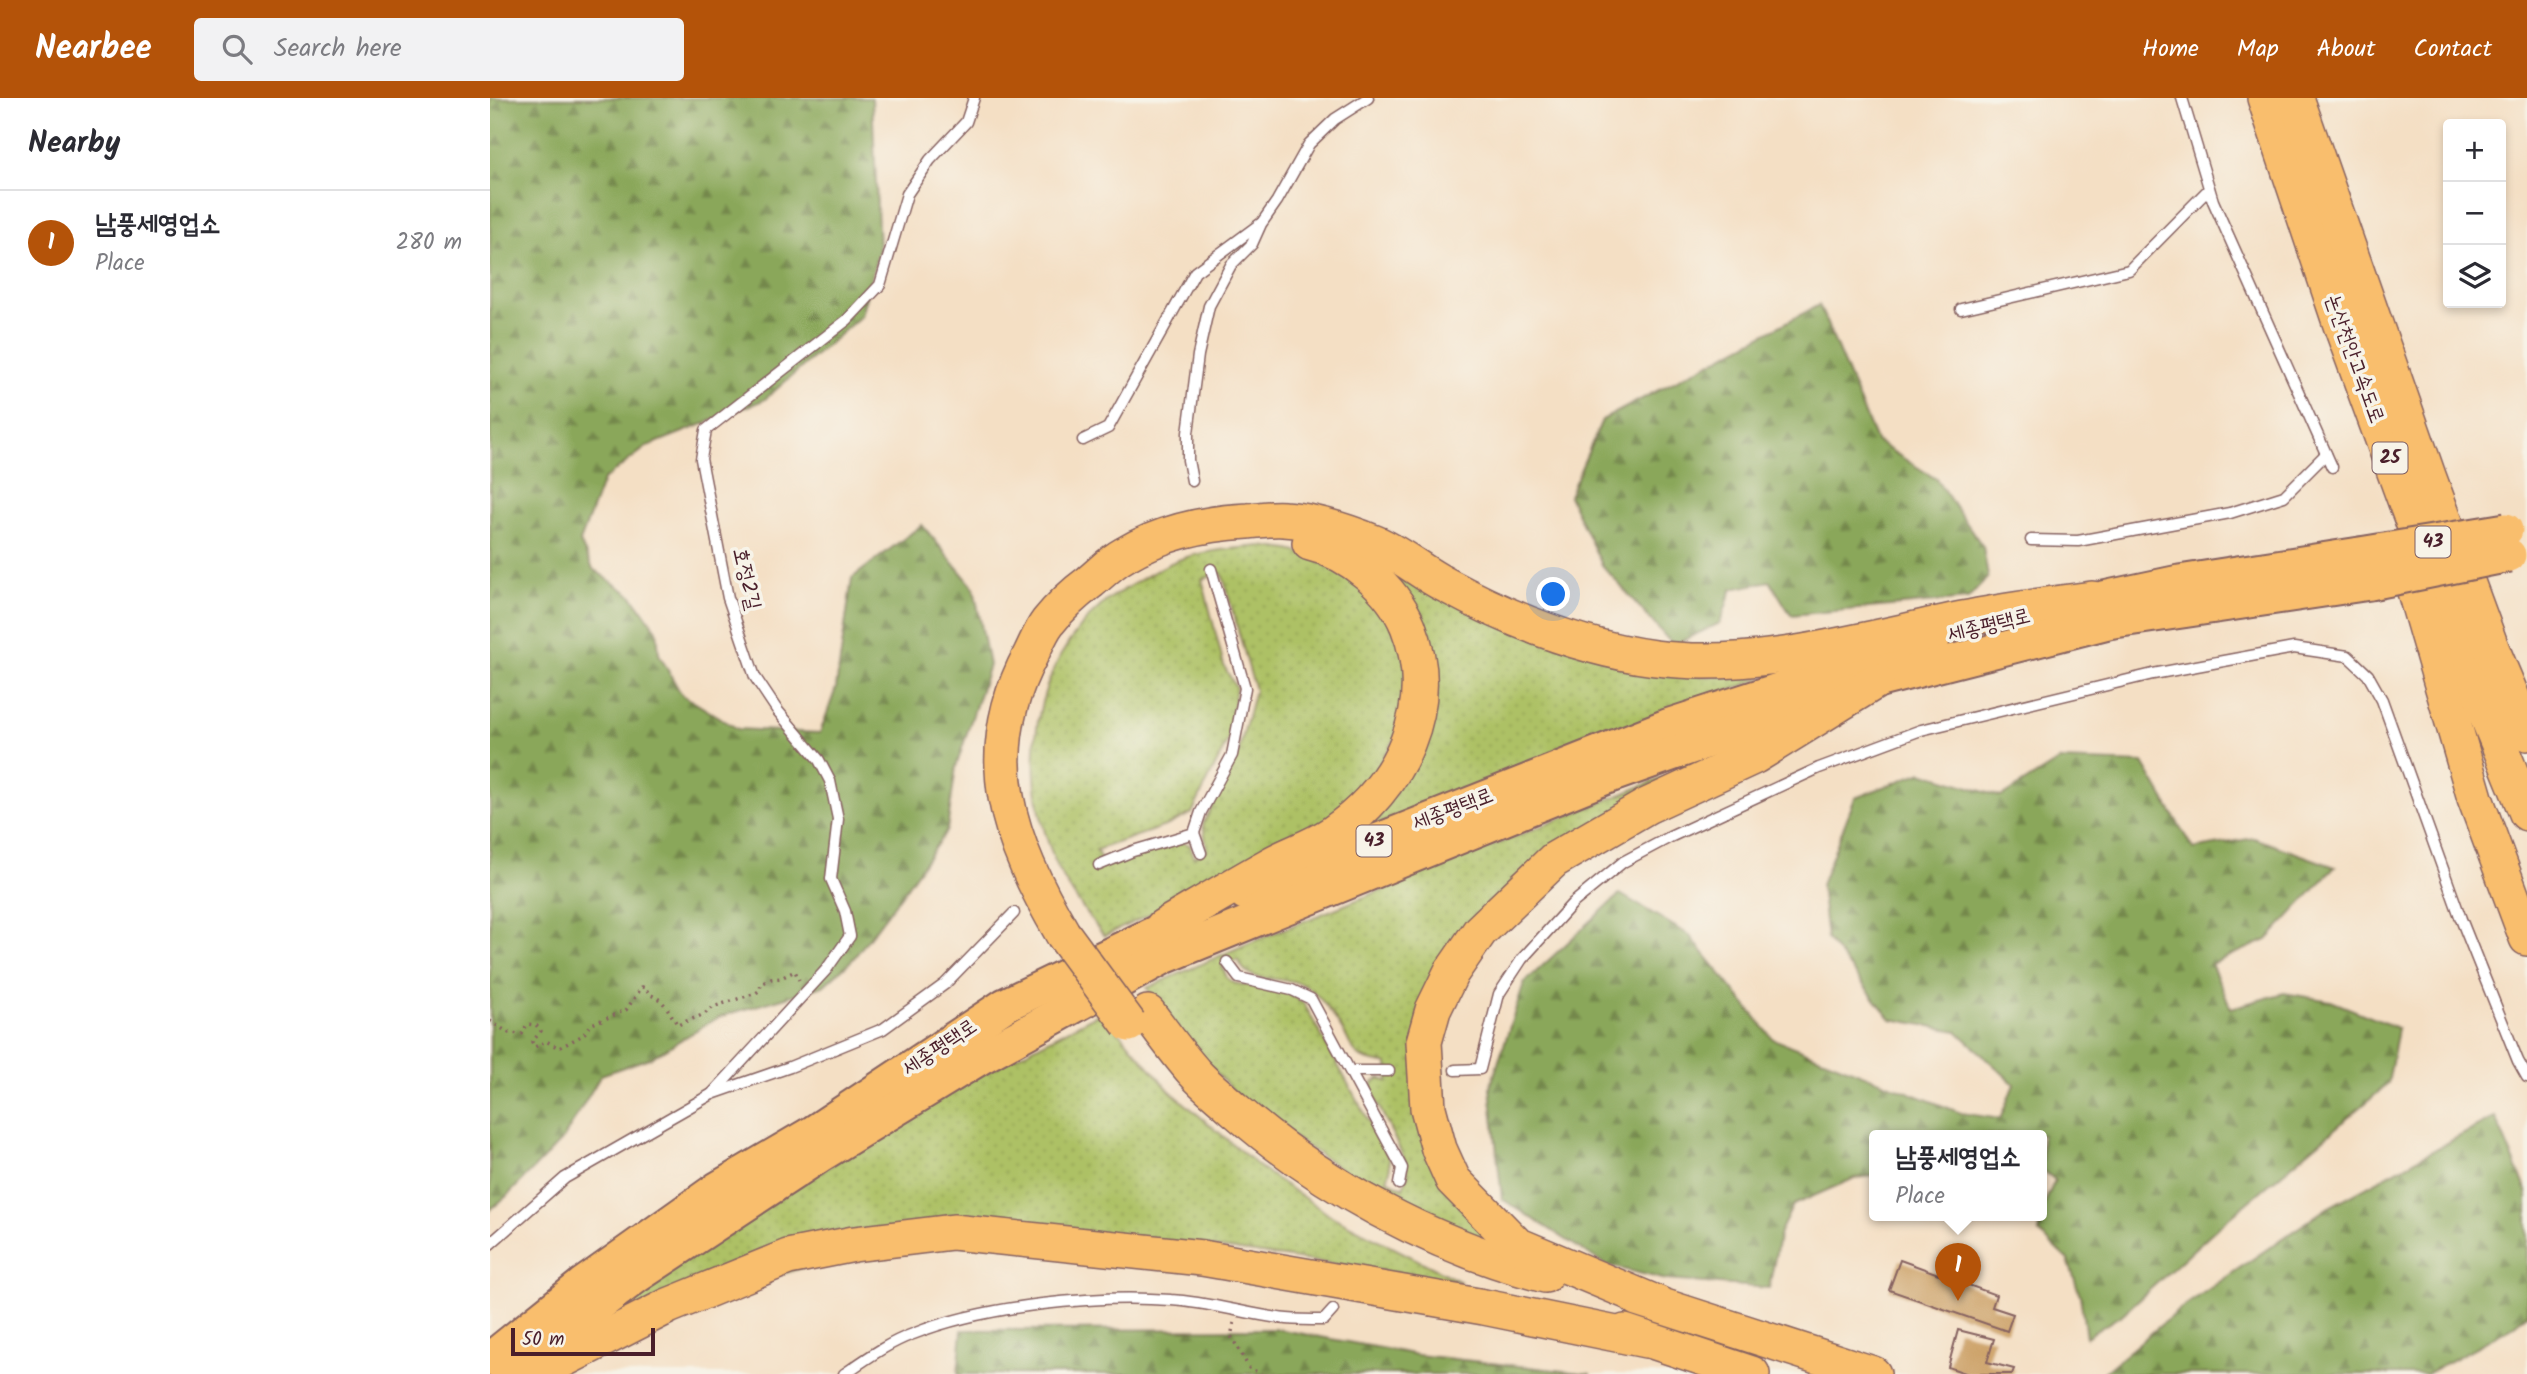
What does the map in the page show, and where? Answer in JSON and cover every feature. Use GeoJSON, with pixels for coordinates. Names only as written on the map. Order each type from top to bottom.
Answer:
{"type":"FeatureCollection","features":[{"type":"Feature","properties":{"kind":"highway","name":"논산천안고속도로"},"geometry":{"type":"LineString","coordinates":[[2265,98],[2341,325],[2459,647],[2527,813]]}},
{"type":"Feature","properties":{"kind":"highway","name":"논산천안고속도로"},"geometry":{"type":"LineString","coordinates":[[2295,98],[2492,650],[2527,733]]}},
{"type":"Feature","properties":{"kind":"highway"},"geometry":{"type":"LineString","coordinates":[[2341,325],[2444,698],[2475,798],[2527,938]]}},
{"type":"Feature","properties":{"kind":"highway"},"geometry":{"type":"LineString","coordinates":[[1752,1374],[1646,1340],[1387,1234],[1320,1197],[1255,1149],[1180,1085],[1139,1018],[1073,929],[1037,890],[1019,851],[1008,812],[1002,770],[1008,712],[1024,667],[1047,624],[1076,592],[1122,556],[1163,535],[1219,522],[1285,519],[1333,529],[1378,544],[1444,584],[1521,622],[1581,643],[1656,658],[1727,660],[1805,652],[1969,617],[2092,599]]}},
{"type":"Feature","properties":{"kind":"highway"},"geometry":{"type":"LineString","coordinates":[[1073,929],[1031,827],[1023,794],[1020,761],[1024,725],[1034,685],[1047,656],[1064,631],[1108,585],[1173,549],[1243,534],[1281,536],[1326,546],[1357,564],[1386,591],[1405,618],[1415,644],[1420,680],[1418,712],[1409,743],[1392,774],[1361,809],[1331,835],[1271,864],[1163,927]]}},
{"type":"Feature","properties":{"kind":"highway","name":"세종평택로"},"geometry":{"type":"LineString","coordinates":[[506,1374],[637,1276],[819,1156],[983,1056],[1164,957],[1396,860],[1604,778],[1876,681],[2108,622],[2365,568],[2517,541]]}},
{"type":"Feature","properties":{"kind":"highway","name":"세종평택로"},"geometry":{"type":"LineString","coordinates":[[490,1359],[582,1285],[717,1189],[814,1132],[1005,1005],[1163,927],[1667,726],[1909,646],[2092,599],[2179,582],[2365,568]]}},
{"type":"Feature","properties":{"kind":"highway"},"geometry":{"type":"LineString","coordinates":[[2492,650],[2527,718]]}},
{"type":"Feature","properties":{"kind":"highway"},"geometry":{"type":"LineString","coordinates":[[1658,1304],[1517,1245],[1454,1180],[1439,1149],[1428,1108],[1424,1042],[1433,1010],[1451,973],[1479,931],[1555,860],[1647,806],[1755,756],[1876,681]]}},
{"type":"Feature","properties":{"kind":"highway"},"geometry":{"type":"LineString","coordinates":[[1139,1018],[1195,1074],[1248,1121],[1308,1168],[1394,1217],[1506,1264],[1658,1304],[1873,1374]]}},
{"type":"Feature","properties":{"kind":"highway"},"geometry":{"type":"LineString","coordinates":[[535,1374],[668,1306],[788,1257],[854,1244],[953,1231],[1202,1258],[1484,1307],[1646,1340]]}},
{"type":"Feature","properties":{"kind":"lane","name":"호정2길"},"geometry":{"type":"LineString","coordinates":[[712,1094],[827,970],[850,936],[845,911],[831,879],[838,819],[830,781],[819,760],[777,710],[755,677],[728,598],[701,459],[706,430],[847,320],[880,285],[907,194],[930,160],[966,122],[974,98]]}},
{"type":"Feature","properties":{"kind":"lane"},"geometry":{"type":"LineString","coordinates":[[1192,481],[1188,460],[1188,433],[1209,306],[1231,265],[1252,244],[1309,144],[1335,119],[1367,98]]}},
{"type":"Feature","properties":{"kind":"lane"},"geometry":{"type":"LineString","coordinates":[[2182,98],[2209,189],[2332,467]]}},
{"type":"Feature","properties":{"kind":"lane"},"geometry":{"type":"LineString","coordinates":[[1961,309],[2129,270],[2209,189]]}},
{"type":"Feature","properties":{"kind":"lane"},"geometry":{"type":"LineString","coordinates":[[1083,440],[1108,428],[1195,272],[1261,224]]}},
{"type":"Feature","properties":{"kind":"lane"},"geometry":{"type":"LineString","coordinates":[[2031,540],[2078,541],[2231,513],[2284,496],[2326,454]]}},
{"type":"Feature","properties":{"kind":"lane"},"geometry":{"type":"LineString","coordinates":[[1201,853],[1194,833],[1201,812],[1232,755],[1245,688],[1211,569]]}},
{"type":"Feature","properties":{"kind":"lane"},"geometry":{"type":"LineString","coordinates":[[1455,1070],[1480,1069],[1499,994],[1522,959],[1546,931],[1573,903],[1623,862],[1670,837],[1819,768],[1921,730],[2153,674],[2294,648],[2348,656],[2368,675],[2382,700],[2461,919],[2518,1061],[2527,1077]]}},
{"type":"Feature","properties":{"kind":"lane"},"geometry":{"type":"LineString","coordinates":[[1099,865],[1133,851],[1194,833]]}},
{"type":"Feature","properties":{"kind":"lane"},"geometry":{"type":"LineString","coordinates":[[490,1244],[565,1178],[712,1094],[790,1067],[883,1029],[945,984],[1014,913]]}},
{"type":"Feature","properties":{"kind":"lane"},"geometry":{"type":"LineString","coordinates":[[1227,962],[1239,978],[1292,989],[1311,999],[1402,1168],[1399,1184]]}},
{"type":"Feature","properties":{"kind":"lane"},"geometry":{"type":"LineString","coordinates":[[1351,1071],[1389,1071]]}},
{"type":"Feature","properties":{"kind":"lane"},"geometry":{"type":"LineString","coordinates":[[844,1374],[880,1350],[912,1334],[952,1321],[1009,1310],[1088,1300],[1170,1300],[1285,1319],[1324,1320],[1334,1310]]}},
{"type":"Feature","properties":{"kind":"path"},"geometry":{"type":"LineString","coordinates":[[490,1021],[509,1033],[522,1034],[527,1024],[536,1025],[541,1031],[532,1042],[535,1047],[546,1041],[559,1048],[583,1035],[592,1024],[626,1010],[642,987],[646,988],[650,995],[658,997],[678,1025],[691,1017],[711,1011],[713,1007],[756,993],[761,984],[795,971],[804,995]]}},
{"type":"Feature","properties":{"kind":"path"},"geometry":{"type":"LineString","coordinates":[[1236,1309],[1231,1336],[1250,1367],[1261,1374]]}},
{"type":"Feature","properties":{"kind":"green space"},"geometry":{"type":"Polygon","coordinates":[[[490,98],[872,98],[879,249],[861,316],[764,400],[648,446],[603,480],[580,542],[593,569],[631,595],[657,630],[659,654],[681,694],[738,729],[820,733],[836,688],[852,578],[922,525],[974,588],[989,665],[956,767],[947,830],[853,959],[823,986],[719,1017],[652,1057],[601,1075],[563,1139],[490,1210],[490,98]]]}},
{"type":"Feature","properties":{"kind":"green space"},"geometry":{"type":"Polygon","coordinates":[[[1819,305],[1876,441],[1936,479],[1983,547],[1988,577],[1968,599],[1791,615],[1770,581],[1732,589],[1720,623],[1673,645],[1602,565],[1569,496],[1602,420],[1819,305]]]}},
{"type":"Feature","properties":{"kind":"green space"},"geometry":{"type":"Polygon","coordinates":[[[1261,546],[1327,560],[1379,600],[1408,659],[1402,728],[1351,809],[1164,908],[1104,936],[1063,877],[1042,822],[1036,788],[1035,754],[1038,720],[1046,688],[1060,657],[1079,629],[1111,597],[1180,559],[1215,551],[1261,546]],[[1222,573],[1202,579],[1224,666],[1236,688],[1229,738],[1192,813],[1168,825],[1096,850],[1104,865],[1181,842],[1190,845],[1194,857],[1207,850],[1203,824],[1237,758],[1255,690],[1222,573]]]}},
{"type":"Feature","properties":{"kind":"green space"},"geometry":{"type":"Polygon","coordinates":[[[1369,560],[1405,580],[1662,675],[1763,678],[1358,832],[1430,721],[1369,560]]]}},
{"type":"Feature","properties":{"kind":"green space"},"geometry":{"type":"Polygon","coordinates":[[[1745,745],[1579,835],[1422,1013],[1456,1198],[1495,1252],[1407,1212],[1250,1109],[1170,1023],[1147,988],[1247,944],[1745,745]],[[1238,960],[1222,966],[1227,978],[1234,983],[1289,994],[1304,1004],[1389,1158],[1387,1180],[1403,1188],[1408,1175],[1406,1162],[1372,1092],[1373,1082],[1380,1078],[1388,1082],[1388,1064],[1367,1060],[1358,1055],[1328,1008],[1309,988],[1299,983],[1260,978],[1244,969],[1238,960]]]}},
{"type":"Feature","properties":{"kind":"green space"},"geometry":{"type":"Polygon","coordinates":[[[2060,760],[2143,763],[2193,849],[2254,838],[2335,867],[2267,940],[2211,964],[2231,1008],[2284,993],[2331,1001],[2398,1028],[2388,1084],[2217,1228],[2123,1314],[2086,1337],[2080,1295],[2068,1260],[2039,1233],[2041,1221],[2047,1221],[2047,1198],[2055,1180],[2047,1173],[2047,1130],[1869,1130],[1869,1177],[1855,1178],[1793,1205],[1780,1232],[1769,1288],[1667,1280],[1606,1265],[1502,1199],[1490,1088],[1524,983],[1620,894],[1689,935],[1773,1039],[1961,1113],[2000,1119],[2014,1084],[1957,1031],[1891,1019],[1827,939],[1821,885],[1855,798],[1922,772],[2001,797],[2060,760]]]}},
{"type":"Feature","properties":{"kind":"green space"},"geometry":{"type":"Polygon","coordinates":[[[1102,1012],[1169,1090],[1263,1170],[1331,1216],[1461,1282],[1191,1244],[957,1220],[574,1338],[702,1247],[946,1093],[1102,1012]]]}},
{"type":"Feature","properties":{"kind":"green space"},"geometry":{"type":"Polygon","coordinates":[[[2495,1117],[2527,1191],[2527,1314],[2511,1328],[2426,1374],[2102,1374],[2180,1309],[2327,1208],[2495,1117]]]}},
{"type":"Feature","properties":{"kind":"green space"},"geometry":{"type":"Polygon","coordinates":[[[1277,1329],[1418,1355],[1591,1374],[958,1374],[962,1330],[1277,1329]]]}},
{"type":"Feature","properties":{"kind":"building"},"geometry":{"type":"Polygon","coordinates":[[[1900,1260],[1996,1295],[1992,1307],[2013,1314],[2007,1331],[1889,1290],[1900,1260]]]}},
{"type":"Feature","properties":{"kind":"building"},"geometry":{"type":"Polygon","coordinates":[[[1958,1330],[1994,1339],[1987,1362],[2014,1369],[2012,1374],[1968,1374],[1948,1367],[1958,1330]]]}},
{"type":"Feature","properties":{"kind":"place","name":"남풍세영업소"},"geometry":{"type":"Point","coordinates":[1958,1301]}}]}
